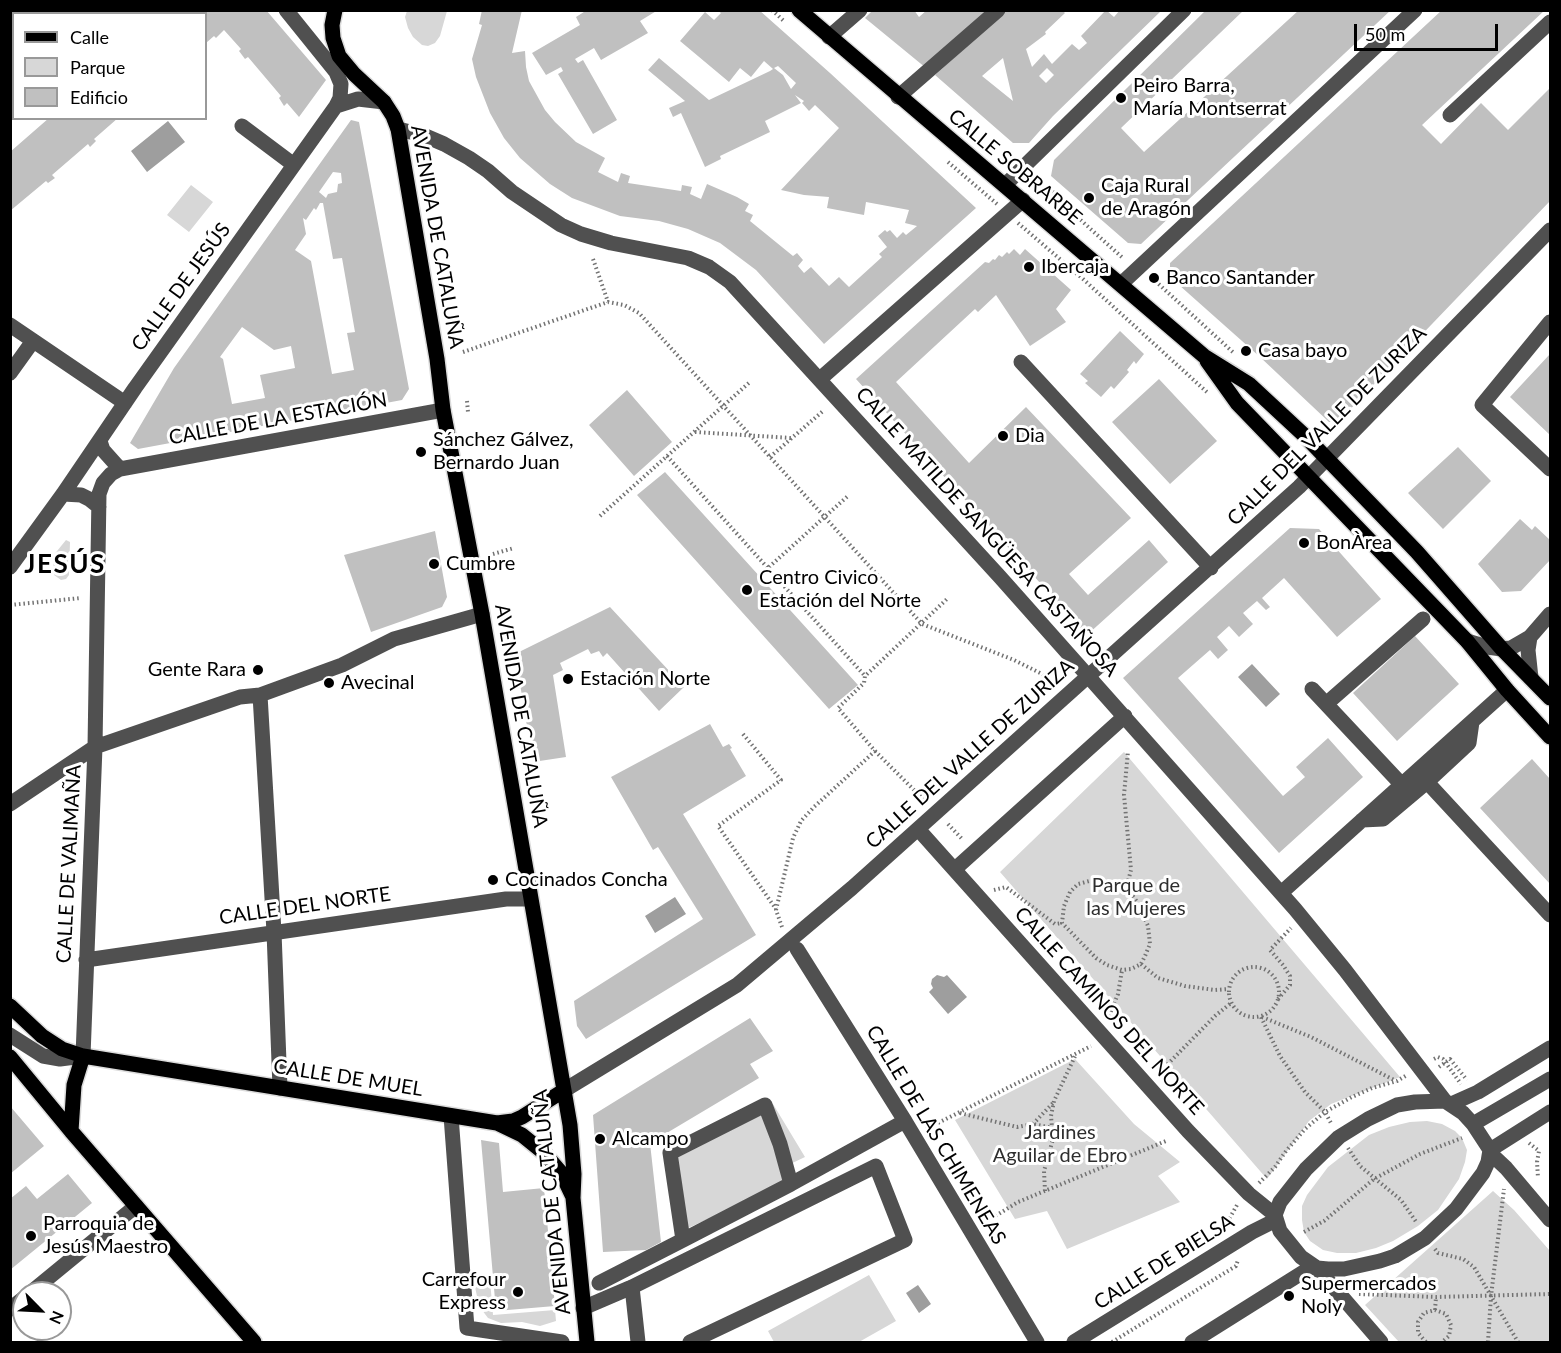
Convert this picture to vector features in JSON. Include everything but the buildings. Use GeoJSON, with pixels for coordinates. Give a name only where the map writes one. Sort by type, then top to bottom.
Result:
{"type":"FeatureCollection","features":[{"type":"Feature","properties":{"kind":"main road","name":"AVENIDA DE CATALUÑA"},"geometry":{"type":"LineString","coordinates":[[335,10],[332,25],[333,38],[339,57],[384,102],[398,129],[437,359],[443,410],[482,614],[570,1125],[574,1174],[573,1198],[587,1342]]}},
{"type":"Feature","properties":{"kind":"main road","name":"CALLE SOBRARBE"},"geometry":{"type":"LineString","coordinates":[[799,10],[898,97],[1005,184],[1204,356]]}},
{"type":"Feature","properties":{"kind":"main road"},"geometry":{"type":"LineString","coordinates":[[1204,356],[1249,384],[1328,458],[1417,552],[1502,649],[1551,698]]}},
{"type":"Feature","properties":{"kind":"main road"},"geometry":{"type":"LineString","coordinates":[[1204,356],[1237,403],[1467,641],[1507,690],[1551,737]]}},
{"type":"Feature","properties":{"kind":"main road","name":"CALLE DE MUEL"},"geometry":{"type":"LineString","coordinates":[[10,1006],[42,1036],[62,1049],[83,1056],[497,1124],[522,1136],[543,1152],[562,1174],[573,1198]]}},
{"type":"Feature","properties":{"kind":"main road"},"geometry":{"type":"LineString","coordinates":[[71,1131],[74,1085],[83,1056]]}},
{"type":"Feature","properties":{"kind":"main road"},"geometry":{"type":"LineString","coordinates":[[10,1057],[254,1342]]}},
{"type":"Feature","properties":{"kind":"main road"},"geometry":{"type":"LineString","coordinates":[[497,1124],[522,1117],[563,1091]]}},
{"type":"Feature","properties":{"kind":"street"},"geometry":{"type":"LineString","coordinates":[[286,10],[336,72],[341,90],[336,106]]}},
{"type":"Feature","properties":{"kind":"street"},"geometry":{"type":"LineString","coordinates":[[829,37],[860,10]]}},
{"type":"Feature","properties":{"kind":"street"},"geometry":{"type":"LineString","coordinates":[[898,97],[998,10]]}},
{"type":"Feature","properties":{"kind":"street"},"geometry":{"type":"LineString","coordinates":[[1005,184],[1184,10]]}},
{"type":"Feature","properties":{"kind":"street"},"geometry":{"type":"LineString","coordinates":[[1121,284],[1415,10]]}},
{"type":"Feature","properties":{"kind":"street"},"geometry":{"type":"LineString","coordinates":[[1450,115],[1551,22]]}},
{"type":"Feature","properties":{"kind":"street"},"geometry":{"type":"LineString","coordinates":[[336,106],[358,99],[384,102]]}},
{"type":"Feature","properties":{"kind":"street","name":"CALLE DE JESÚS"},"geometry":{"type":"LineString","coordinates":[[10,567],[336,106]]}},
{"type":"Feature","properties":{"kind":"street"},"geometry":{"type":"LineString","coordinates":[[242,126],[294,165]]}},
{"type":"Feature","properties":{"kind":"street","name":"CALLE MATILDE SANGÜESA CASTAÑOSA"},"geometry":{"type":"LineString","coordinates":[[398,129],[423,135],[450,147],[488,171],[540,212],[581,234],[611,243],[688,258],[709,267],[729,282],[820,379],[1125,716],[1281,893],[1448,1102]]}},
{"type":"Feature","properties":{"kind":"street"},"geometry":{"type":"LineString","coordinates":[[820,379],[1023,200]]}},
{"type":"Feature","properties":{"kind":"street","name":"CALLE DEL VALLE DE ZURIZA"},"geometry":{"type":"LineString","coordinates":[[563,1091],[737,985],[852,888],[1211,568],[1309,477],[1551,230]]}},
{"type":"Feature","properties":{"kind":"street"},"geometry":{"type":"LineString","coordinates":[[1551,322],[1482,405],[1551,469]]}},
{"type":"Feature","properties":{"kind":"street"},"geometry":{"type":"LineString","coordinates":[[10,325],[125,404]]}},
{"type":"Feature","properties":{"kind":"street"},"geometry":{"type":"LineString","coordinates":[[10,373],[33,341]]}},
{"type":"Feature","properties":{"kind":"street"},"geometry":{"type":"LineString","coordinates":[[1021,362],[1211,568]]}},
{"type":"Feature","properties":{"kind":"street","name":"CALLE DE LA ESTACIÓN"},"geometry":{"type":"LineString","coordinates":[[120,469],[443,410]]}},
{"type":"Feature","properties":{"kind":"street"},"geometry":{"type":"LineString","coordinates":[[92,596],[99,494],[103,483],[111,474],[120,469],[103,450],[100,441]]}},
{"type":"Feature","properties":{"kind":"street"},"geometry":{"type":"LineString","coordinates":[[63,494],[81,495],[99,507]]}},
{"type":"Feature","properties":{"kind":"street","name":"CALLE DE VALIMAÑA"},"geometry":{"type":"LineString","coordinates":[[83,1056],[95,747],[92,596]]}},
{"type":"Feature","properties":{"kind":"street"},"geometry":{"type":"LineString","coordinates":[[10,804],[95,747],[240,697],[260,695],[342,665],[394,639],[482,614]]}},
{"type":"Feature","properties":{"kind":"street"},"geometry":{"type":"LineString","coordinates":[[1467,641],[1487,647],[1511,648],[1530,637],[1551,614]]}},
{"type":"Feature","properties":{"kind":"street"},"geometry":{"type":"LineString","coordinates":[[1326,704],[1423,619]]}},
{"type":"Feature","properties":{"kind":"street"},"geometry":{"type":"LineString","coordinates":[[1530,637],[1528,650],[1531,678]]}},
{"type":"Feature","properties":{"kind":"street"},"geometry":{"type":"LineString","coordinates":[[1312,688],[1402,785]]}},
{"type":"Feature","properties":{"kind":"street"},"geometry":{"type":"LineString","coordinates":[[1281,893],[1507,690]]}},
{"type":"Feature","properties":{"kind":"street"},"geometry":{"type":"LineString","coordinates":[[260,695],[274,932],[280,1088]]}},
{"type":"Feature","properties":{"kind":"street"},"geometry":{"type":"LineString","coordinates":[[955,869],[1125,716]]}},
{"type":"Feature","properties":{"kind":"street"},"geometry":{"type":"LineString","coordinates":[[1362,820],[1383,819],[1426,782],[1469,743],[1472,722]]}},
{"type":"Feature","properties":{"kind":"street"},"geometry":{"type":"LineString","coordinates":[[1426,782],[1551,915]]}},
{"type":"Feature","properties":{"kind":"street","name":"CALLE CAMINOS DEL NORTE"},"geometry":{"type":"LineString","coordinates":[[918,829],[1188,1131],[1234,1179],[1276,1217]]}},
{"type":"Feature","properties":{"kind":"street","name":"CALLE DEL NORTE"},"geometry":{"type":"LineString","coordinates":[[86,960],[506,899],[530,899]]}},
{"type":"Feature","properties":{"kind":"street","name":"CALLE DE LAS CHIMENEAS"},"geometry":{"type":"LineString","coordinates":[[797,949],[914,1135],[1037,1342]]}},
{"type":"Feature","properties":{"kind":"street"},"geometry":{"type":"LineString","coordinates":[[10,1035],[44,1056],[60,1059],[83,1056]]}},
{"type":"Feature","properties":{"kind":"street"},"geometry":{"type":"LineString","coordinates":[[1381,1342],[1315,1267],[1301,1257],[1287,1241],[1276,1217],[1280,1202],[1301,1176],[1339,1137],[1368,1119],[1397,1106],[1415,1102],[1448,1102],[1470,1096],[1551,1048]]}},
{"type":"Feature","properties":{"kind":"street"},"geometry":{"type":"LineString","coordinates":[[1473,1124],[1496,1113],[1551,1079]]}},
{"type":"Feature","properties":{"kind":"street"},"geometry":{"type":"LineString","coordinates":[[1448,1102],[1473,1124],[1490,1151],[1551,1220]]}},
{"type":"Feature","properties":{"kind":"street"},"geometry":{"type":"LineString","coordinates":[[683,1240],[670,1153],[765,1105],[780,1144],[791,1184]]}},
{"type":"Feature","properties":{"kind":"street"},"geometry":{"type":"LineString","coordinates":[[1192,1342],[1315,1267],[1344,1269],[1380,1261],[1402,1252],[1425,1238],[1456,1209],[1472,1188],[1483,1173],[1490,1151],[1551,1112]]}},
{"type":"Feature","properties":{"kind":"street"},"geometry":{"type":"LineString","coordinates":[[452,1116],[466,1328],[562,1342]]}},
{"type":"Feature","properties":{"kind":"street"},"geometry":{"type":"LineString","coordinates":[[599,1283],[791,1184],[905,1121]]}},
{"type":"Feature","properties":{"kind":"street"},"geometry":{"type":"LineString","coordinates":[[583,1308],[632,1287],[876,1167],[905,1240],[690,1342]]}},
{"type":"Feature","properties":{"kind":"street"},"geometry":{"type":"LineString","coordinates":[[45,1281],[136,1206]]}},
{"type":"Feature","properties":{"kind":"street","name":"CALLE DE BIELSA"},"geometry":{"type":"LineString","coordinates":[[1074,1342],[1276,1217]]}},
{"type":"Feature","properties":{"kind":"street"},"geometry":{"type":"LineString","coordinates":[[632,1287],[638,1342]]}},
{"type":"Feature","properties":{"kind":"path"},"geometry":{"type":"LineString","coordinates":[[772,10],[790,26]]}},
{"type":"Feature","properties":{"kind":"path"},"geometry":{"type":"LineString","coordinates":[[943,158],[1083,279],[1212,398]]}},
{"type":"Feature","properties":{"kind":"path"},"geometry":{"type":"LineString","coordinates":[[593,259],[608,302]]}},
{"type":"Feature","properties":{"kind":"path"},"geometry":{"type":"LineString","coordinates":[[463,352],[608,302],[624,305],[639,313],[921,624],[1014,660],[1042,674],[1048,681]]}},
{"type":"Feature","properties":{"kind":"path"},"geometry":{"type":"LineString","coordinates":[[600,516],[750,382]]}},
{"type":"Feature","properties":{"kind":"path"},"geometry":{"type":"LineString","coordinates":[[467,400],[468,412]]}},
{"type":"Feature","properties":{"kind":"path"},"geometry":{"type":"LineString","coordinates":[[770,457],[823,411]]}},
{"type":"Feature","properties":{"kind":"path"},"geometry":{"type":"LineString","coordinates":[[695,432],[791,438]]}},
{"type":"Feature","properties":{"kind":"path"},"geometry":{"type":"LineString","coordinates":[[667,456],[865,676]]}},
{"type":"Feature","properties":{"kind":"path"},"geometry":{"type":"LineString","coordinates":[[769,567],[849,495]]}},
{"type":"Feature","properties":{"kind":"path"},"geometry":{"type":"LineString","coordinates":[[493,554],[514,548]]}},
{"type":"Feature","properties":{"kind":"path"},"geometry":{"type":"LineString","coordinates":[[10,605],[92,596]]}},
{"type":"Feature","properties":{"kind":"path"},"geometry":{"type":"LineString","coordinates":[[947,599],[865,676],[864,683],[838,708],[875,751],[975,851]]}},
{"type":"Feature","properties":{"kind":"path"},"geometry":{"type":"LineString","coordinates":[[743,734],[781,780],[718,826],[776,910],[784,933]]}},
{"type":"Feature","properties":{"kind":"path"},"geometry":{"type":"LineString","coordinates":[[776,910],[793,838],[801,821],[875,751]]}},
{"type":"Feature","properties":{"kind":"path"},"geometry":{"type":"LineString","coordinates":[[1126,889],[1131,870],[1124,795],[1128,751]]}},
{"type":"Feature","properties":{"kind":"path"},"geometry":{"type":"LineString","coordinates":[[1097,879],[1126,889],[1138,903],[1149,926],[1150,944],[1141,964],[1122,970],[1096,958],[1062,923],[1064,906],[1070,892],[1078,884],[1097,879]]}},
{"type":"Feature","properties":{"kind":"path"},"geometry":{"type":"LineString","coordinates":[[978,895],[1006,887],[1055,924],[1062,923]]}},
{"type":"Feature","properties":{"kind":"path"},"geometry":{"type":"LineString","coordinates":[[1278,999],[1277,983],[1273,976],[1259,968],[1243,970],[1236,975],[1229,989],[1231,1003],[1240,1014],[1254,1018],[1269,1013],[1290,985],[1290,976],[1270,950],[1302,917]]}},
{"type":"Feature","properties":{"kind":"path"},"geometry":{"type":"LineString","coordinates":[[1141,964],[1158,978],[1215,990],[1229,989]]}},
{"type":"Feature","properties":{"kind":"path"},"geometry":{"type":"LineString","coordinates":[[1109,1016],[1118,994],[1122,970]]}},
{"type":"Feature","properties":{"kind":"path"},"geometry":{"type":"LineString","coordinates":[[1147,1085],[1215,1016],[1231,1003]]}},
{"type":"Feature","properties":{"kind":"path"},"geometry":{"type":"LineString","coordinates":[[1262,1017],[1311,1037],[1397,1081]]}},
{"type":"Feature","properties":{"kind":"path"},"geometry":{"type":"LineString","coordinates":[[914,1135],[1097,1043]]}},
{"type":"Feature","properties":{"kind":"path"},"geometry":{"type":"LineString","coordinates":[[1045,1191],[1044,1171],[1053,1139],[1051,1116],[1054,1101],[1077,1054]]}},
{"type":"Feature","properties":{"kind":"path"},"geometry":{"type":"LineString","coordinates":[[1258,1184],[1275,1167],[1305,1129],[1325,1112],[1352,1096],[1397,1081],[1438,1057],[1470,1096]]}},
{"type":"Feature","properties":{"kind":"path"},"geometry":{"type":"LineString","coordinates":[[1033,1124],[1054,1101]]}},
{"type":"Feature","properties":{"kind":"path"},"geometry":{"type":"LineString","coordinates":[[960,1113],[1017,1127],[1033,1124],[1053,1128]]}},
{"type":"Feature","properties":{"kind":"path"},"geometry":{"type":"LineString","coordinates":[[1304,1232],[1324,1221],[1374,1179],[1420,1154],[1462,1138]]}},
{"type":"Feature","properties":{"kind":"path"},"geometry":{"type":"LineString","coordinates":[[970,1232],[1018,1202],[1166,1140]]}},
{"type":"Feature","properties":{"kind":"path"},"geometry":{"type":"LineString","coordinates":[[1488,1342],[1506,1168]]}},
{"type":"Feature","properties":{"kind":"path"},"geometry":{"type":"LineString","coordinates":[[1223,1237],[1223,1231],[1231,1213],[1241,1202]]}},
{"type":"Feature","properties":{"kind":"path"},"geometry":{"type":"LineString","coordinates":[[1434,1248],[1438,1253],[1462,1259],[1474,1267],[1518,1342]]}},
{"type":"Feature","properties":{"kind":"path"},"geometry":{"type":"LineString","coordinates":[[1112,1342],[1236,1266],[1238,1263],[1236,1256]]}},
{"type":"Feature","properties":{"kind":"path"},"geometry":{"type":"LineString","coordinates":[[1350,1293],[1436,1297],[1551,1294]]}},
{"type":"Feature","properties":{"kind":"path"},"geometry":{"type":"LineString","coordinates":[[1435,1310],[1436,1297]]}},
{"type":"Feature","properties":{"kind":"path"},"geometry":{"type":"LineString","coordinates":[[1426,1342],[1418,1333],[1418,1322],[1424,1313],[1435,1310],[1446,1314],[1451,1325],[1449,1336],[1442,1342]]}},
{"type":"Feature","properties":{"kind":"green space"},"geometry":{"type":"Polygon","coordinates":[[[11,10],[90,10],[89,12],[12,12],[11,74],[11,10]]]}},
{"type":"Feature","properties":{"kind":"green space"},"geometry":{"type":"Polygon","coordinates":[[[407,11],[447,11],[440,36],[435,43],[428,46],[422,45],[413,37],[405,17],[407,11]]]}},
{"type":"Feature","properties":{"kind":"green space"},"geometry":{"type":"Polygon","coordinates":[[[191,185],[213,202],[189,232],[167,215],[191,185]]]}},
{"type":"Feature","properties":{"kind":"green space"},"geometry":{"type":"Polygon","coordinates":[[[66,540],[70,542],[69,575],[66,579],[61,580],[54,575],[53,556],[66,540]]]}},
{"type":"Feature","properties":{"kind":"green space","name":"Parque de las Mujeres"},"geometry":{"type":"Polygon","coordinates":[[[1124,752],[1400,1077],[1331,1104],[1309,1121],[1267,1179],[1000,872],[1124,752]]]}},
{"type":"Feature","properties":{"kind":"green space","name":"Jardines Aguilar de Ebro"},"geometry":{"type":"Polygon","coordinates":[[[1075,1059],[1134,1124],[1180,1162],[1158,1176],[1180,1202],[1067,1249],[1047,1211],[1015,1219],[955,1120],[1075,1059]]]}},
{"type":"Feature","properties":{"kind":"green space"},"geometry":{"type":"Polygon","coordinates":[[[773,1104],[805,1157],[784,1167],[788,1183],[688,1228],[674,1154],[773,1104]]]}},
{"type":"Feature","properties":{"kind":"green space"},"geometry":{"type":"Polygon","coordinates":[[[1427,1121],[1442,1124],[1455,1131],[1462,1138],[1467,1150],[1459,1179],[1438,1210],[1418,1226],[1393,1241],[1356,1253],[1323,1250],[1310,1241],[1304,1232],[1302,1206],[1307,1195],[1328,1167],[1369,1135],[1389,1127],[1427,1121]]]}},
{"type":"Feature","properties":{"kind":"green space"},"geometry":{"type":"Polygon","coordinates":[[[1493,1191],[1514,1210],[1550,1251],[1550,1342],[1399,1342],[1365,1305],[1493,1191]]]}},
{"type":"Feature","properties":{"kind":"green space"},"geometry":{"type":"Polygon","coordinates":[[[869,1275],[896,1321],[859,1342],[774,1342],[768,1331],[869,1275]]]}},
{"type":"Feature","properties":{"kind":"green space"},"geometry":{"type":"Polygon","coordinates":[[[490,1280],[493,1315],[555,1310],[556,1321],[540,1326],[522,1322],[501,1323],[488,1318],[479,1306],[474,1282],[490,1280]]]}},
{"type":"Feature","properties":{"kind":"shaded area"},"geometry":{"type":"Polygon","coordinates":[[[168,121],[185,142],[147,172],[131,151],[168,121]]]}},
{"type":"Feature","properties":{"kind":"shaded area"},"geometry":{"type":"Polygon","coordinates":[[[1252,664],[1280,694],[1266,707],[1238,677],[1252,664]]]}},
{"type":"Feature","properties":{"kind":"shaded area"},"geometry":{"type":"Polygon","coordinates":[[[675,897],[686,914],[655,933],[645,916],[675,897]]]}},
{"type":"Feature","properties":{"kind":"shaded area"},"geometry":{"type":"Polygon","coordinates":[[[937,975],[944,977],[947,975],[967,997],[948,1014],[929,992],[933,988],[932,979],[937,975]]]}},
{"type":"Feature","properties":{"kind":"shaded area"},"geometry":{"type":"Polygon","coordinates":[[[918,1285],[931,1304],[919,1313],[906,1293],[918,1285]]]}},
{"type":"Feature","properties":{"kind":"place","name":"Peiro Barra, María Montserrat"},"geometry":{"type":"Point","coordinates":[1121,98]}},
{"type":"Feature","properties":{"kind":"place","name":"Caja Rural de Aragón"},"geometry":{"type":"Point","coordinates":[1089,198]}},
{"type":"Feature","properties":{"kind":"place","name":"Ibercaja"},"geometry":{"type":"Point","coordinates":[1029,267]}},
{"type":"Feature","properties":{"kind":"place","name":"Banco Santander"},"geometry":{"type":"Point","coordinates":[1154,278]}},
{"type":"Feature","properties":{"kind":"place","name":"Casa bayo"},"geometry":{"type":"Point","coordinates":[1246,351]}},
{"type":"Feature","properties":{"kind":"place","name":"Dia"},"geometry":{"type":"Point","coordinates":[1003,436]}},
{"type":"Feature","properties":{"kind":"place","name":"Sánchez Gálvez, Bernardo Juan"},"geometry":{"type":"Point","coordinates":[421,452]}},
{"type":"Feature","properties":{"kind":"place","name":"BonÀrea"},"geometry":{"type":"Point","coordinates":[1304,543]}},
{"type":"Feature","properties":{"kind":"place","name":"Cumbre"},"geometry":{"type":"Point","coordinates":[434,564]}},
{"type":"Feature","properties":{"kind":"place","name":"Centro Civico Estación del Norte"},"geometry":{"type":"Point","coordinates":[747,590]}},
{"type":"Feature","properties":{"kind":"place","name":"Gente Rara"},"geometry":{"type":"Point","coordinates":[258,670]}},
{"type":"Feature","properties":{"kind":"place","name":"Estación Norte"},"geometry":{"type":"Point","coordinates":[568,679]}},
{"type":"Feature","properties":{"kind":"place","name":"Avecinal"},"geometry":{"type":"Point","coordinates":[329,683]}},
{"type":"Feature","properties":{"kind":"place","name":"Cocinados Concha"},"geometry":{"type":"Point","coordinates":[493,880]}},
{"type":"Feature","properties":{"kind":"place","name":"Alcampo"},"geometry":{"type":"Point","coordinates":[600,1139]}},
{"type":"Feature","properties":{"kind":"place","name":"Parroquia de Jesús Maestro"},"geometry":{"type":"Point","coordinates":[31,1236]}},
{"type":"Feature","properties":{"kind":"place","name":"Carrefour Express"},"geometry":{"type":"Point","coordinates":[518,1292]}},
{"type":"Feature","properties":{"kind":"place","name":"Supermercados Noly"},"geometry":{"type":"Point","coordinates":[1289,1296]}},
{"type":"Feature","properties":{"kind":"district","name":"JESÚS"},"geometry":{"type":"Point","coordinates":[65,565]}}]}
